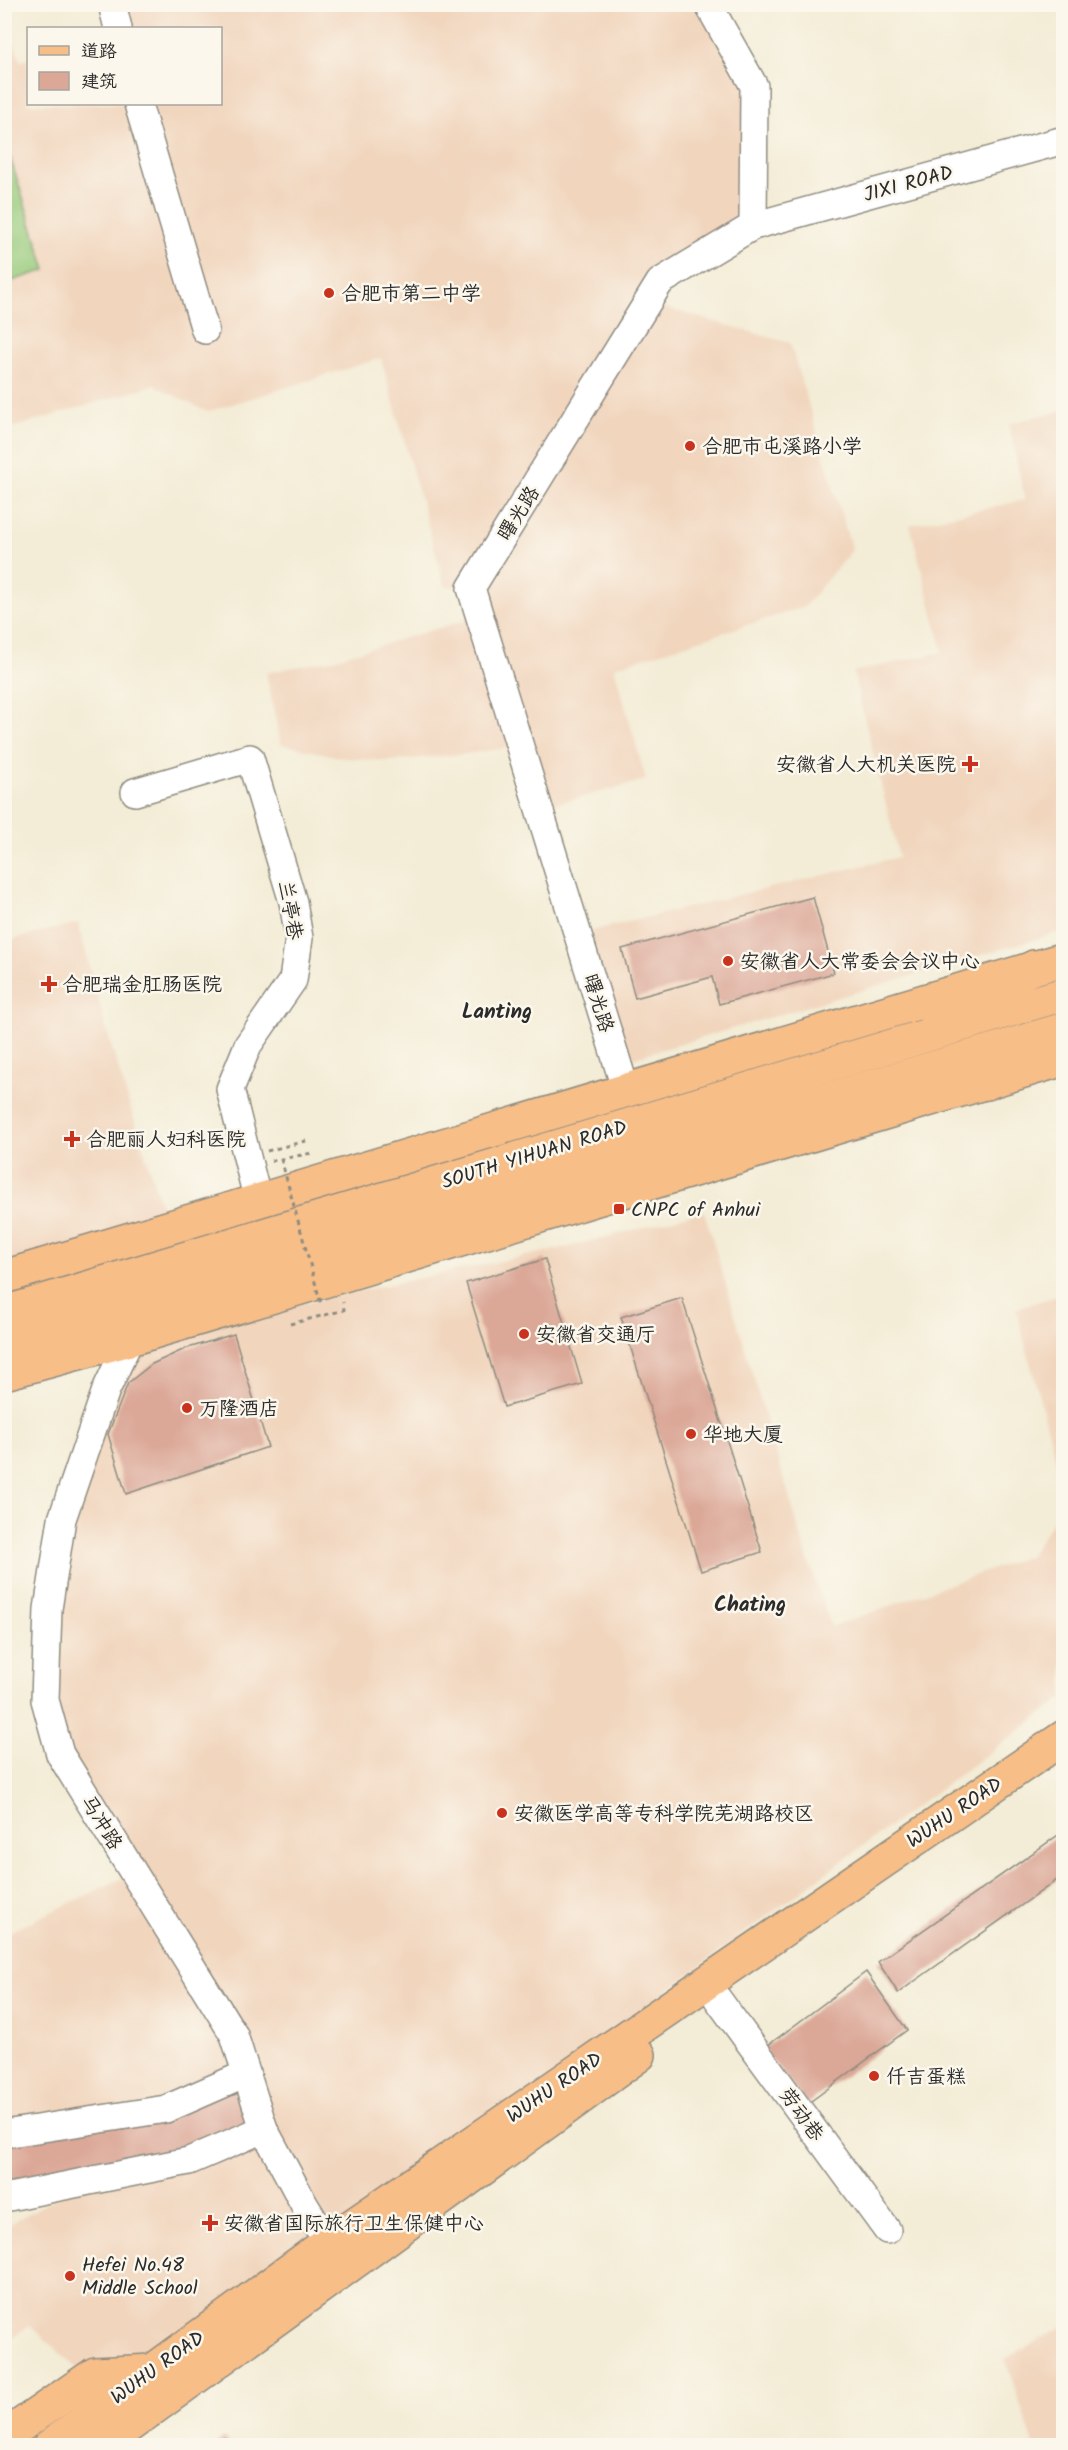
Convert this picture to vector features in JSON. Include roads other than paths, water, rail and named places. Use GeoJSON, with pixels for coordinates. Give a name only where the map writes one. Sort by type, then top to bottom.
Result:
{"type":"FeatureCollection","features":[{"type":"Feature","properties":{"kind":"main road"},"geometry":{"type":"LineString","coordinates":[[4,1277],[1048,963]]}},
{"type":"Feature","properties":{"kind":"main road"},"geometry":{"type":"LineString","coordinates":[[862,1055],[1048,963]]}},
{"type":"Feature","properties":{"kind":"main road","name":"SOUTH YIHUAN ROAD"},"geometry":{"type":"LineString","coordinates":[[4,1313],[1064,994]]}},
{"type":"Feature","properties":{"kind":"main road","name":"SOUTH YIHUAN ROAD"},"geometry":{"type":"LineString","coordinates":[[4,1344],[838,1097],[980,1070],[1064,1029]]}},
{"type":"Feature","properties":{"kind":"main road"},"geometry":{"type":"LineString","coordinates":[[4,1373],[130,1339],[980,1070],[1064,1059]]}},
{"type":"Feature","properties":{"kind":"main road","name":"WUHU ROAD"},"geometry":{"type":"LineString","coordinates":[[101,2445],[336,2256],[1064,1737]]}},
{"type":"Feature","properties":{"kind":"main road","name":"WUHU ROAD"},"geometry":{"type":"LineString","coordinates":[[50,2445],[151,2371],[336,2256],[1064,1764]]}},
{"type":"Feature","properties":{"kind":"main road"},"geometry":{"type":"LineString","coordinates":[[4,2437],[95,2373],[151,2371]]}},
{"type":"Feature","properties":{"kind":"street"},"geometry":{"type":"LineString","coordinates":[[112,4],[118,27]]}},
{"type":"Feature","properties":{"kind":"street"},"geometry":{"type":"LineString","coordinates":[[708,4],[754,86],[753,226]]}},
{"type":"Feature","properties":{"kind":"street"},"geometry":{"type":"LineString","coordinates":[[138,105],[205,330]]}},
{"type":"Feature","properties":{"kind":"street","name":"JIXI ROAD"},"geometry":{"type":"LineString","coordinates":[[753,226],[1064,140]]}},
{"type":"Feature","properties":{"kind":"street","name":"曙光路"},"geometry":{"type":"LineString","coordinates":[[626,1091],[471,588],[660,282],[753,226]]}},
{"type":"Feature","properties":{"kind":"street","name":"兰亭巷"},"geometry":{"type":"LineString","coordinates":[[135,792],[250,758],[293,902],[299,938],[293,980],[248,1045],[230,1089],[258,1201]]}},
{"type":"Feature","properties":{"kind":"street","name":"马冲路"},"geometry":{"type":"LineString","coordinates":[[130,1339],[105,1390],[62,1519],[48,1609],[45,1700],[60,1754],[234,2035],[264,2129],[336,2256]]}},
{"type":"Feature","properties":{"kind":"street","name":"劳动巷"},"geometry":{"type":"LineString","coordinates":[[717,1998],[886,2230]]}},
{"type":"Feature","properties":{"kind":"street"},"geometry":{"type":"LineString","coordinates":[[4,2134],[166,2109],[246,2074]]}},
{"type":"Feature","properties":{"kind":"street"},"geometry":{"type":"LineString","coordinates":[[4,2198],[189,2161],[264,2129]]}},
{"type":"Feature","properties":{"kind":"place","name":"合肥市第二中学"},"geometry":{"type":"Point","coordinates":[329,293]}},
{"type":"Feature","properties":{"kind":"place","name":"合肥市屯溪路小学"},"geometry":{"type":"Point","coordinates":[690,446]}},
{"type":"Feature","properties":{"kind":"place","name":"安徽省人大机关医院"},"geometry":{"type":"Point","coordinates":[970,764]}},
{"type":"Feature","properties":{"kind":"place","name":"安徽省人大常委会会议中心"},"geometry":{"type":"Point","coordinates":[728,961]}},
{"type":"Feature","properties":{"kind":"place","name":"合肥瑞金肛肠医院"},"geometry":{"type":"Point","coordinates":[49,984]}},
{"type":"Feature","properties":{"kind":"place","name":"合肥丽人妇科医院"},"geometry":{"type":"Point","coordinates":[72,1139]}},
{"type":"Feature","properties":{"kind":"place","name":"CNPC of Anhui"},"geometry":{"type":"Point","coordinates":[619,1209]}},
{"type":"Feature","properties":{"kind":"place","name":"安徽省交通厅"},"geometry":{"type":"Point","coordinates":[524,1334]}},
{"type":"Feature","properties":{"kind":"place","name":"万隆酒店"},"geometry":{"type":"Point","coordinates":[187,1408]}},
{"type":"Feature","properties":{"kind":"place","name":"华地大厦"},"geometry":{"type":"Point","coordinates":[691,1434]}},
{"type":"Feature","properties":{"kind":"place","name":"安徽医学高等专科学院芜湖路校区"},"geometry":{"type":"Point","coordinates":[502,1813]}},
{"type":"Feature","properties":{"kind":"place","name":"仟吉蛋糕"},"geometry":{"type":"Point","coordinates":[874,2076]}},
{"type":"Feature","properties":{"kind":"place","name":"安徽省国际旅行卫生保健中心"},"geometry":{"type":"Point","coordinates":[210,2223]}},
{"type":"Feature","properties":{"kind":"place","name":"Hefei No.48 Middle School"},"geometry":{"type":"Point","coordinates":[70,2276]}},
{"type":"Feature","properties":{"kind":"district","name":"Lanting"},"geometry":{"type":"Point","coordinates":[497,1011]}},
{"type":"Feature","properties":{"kind":"district","name":"Chating"},"geometry":{"type":"Point","coordinates":[750,1604]}}]}
